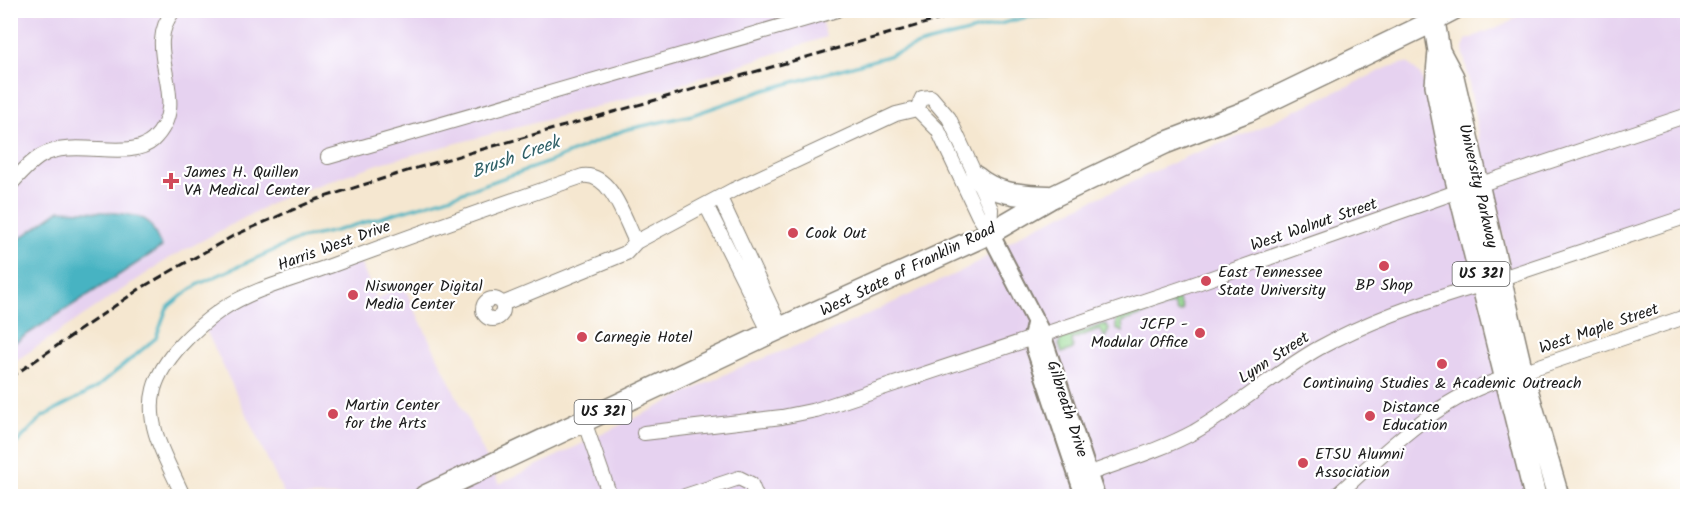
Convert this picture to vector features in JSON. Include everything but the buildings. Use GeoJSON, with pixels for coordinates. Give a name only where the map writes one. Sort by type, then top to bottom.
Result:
{"type":"FeatureCollection","features":[{"type":"Feature","properties":{"kind":"highway","name":"University Parkway"},"geometry":{"type":"LineString","coordinates":[[1434,21],[1439,51],[1436,86],[1469,188],[1514,375],[1535,496]]}},
{"type":"Feature","properties":{"kind":"highway","name":"West State of Franklin Road"},"geometry":{"type":"LineString","coordinates":[[424,496],[776,330],[990,233],[1052,197],[1175,139],[1248,111],[1434,21]]}},
{"type":"Feature","properties":{"kind":"highway"},"geometry":{"type":"LineString","coordinates":[[976,177],[988,188],[1008,194],[1052,197]]}},
{"type":"Feature","properties":{"kind":"highway","name":"University Parkway"},"geometry":{"type":"LineString","coordinates":[[1514,375],[1558,496]]}},
{"type":"Feature","properties":{"kind":"main road","name":"West State of Franklin Road"},"geometry":{"type":"LineString","coordinates":[[1434,21],[1455,10]]}},
{"type":"Feature","properties":{"kind":"street"},"geometry":{"type":"LineString","coordinates":[[10,184],[41,155],[72,147],[128,149],[141,147],[152,141],[167,120],[170,109],[171,98],[160,43],[166,20],[174,10]]}},
{"type":"Feature","properties":{"kind":"street"},"geometry":{"type":"LineString","coordinates":[[328,157],[836,11]]}},
{"type":"Feature","properties":{"kind":"street"},"geometry":{"type":"LineString","coordinates":[[923,97],[933,98],[949,118],[991,209],[990,233],[978,215],[938,130],[922,113],[919,100],[923,97]]}},
{"type":"Feature","properties":{"kind":"street"},"geometry":{"type":"LineString","coordinates":[[502,304],[626,253],[636,242],[706,205],[896,114],[922,113]]}},
{"type":"Feature","properties":{"kind":"street","name":"West Walnut Street"},"geometry":{"type":"LineString","coordinates":[[645,433],[782,417],[816,410],[1036,331],[1688,115]]}},
{"type":"Feature","properties":{"kind":"street","name":"Harris West Drive"},"geometry":{"type":"LineString","coordinates":[[183,496],[152,422],[154,390],[169,361],[203,324],[221,310],[260,291],[583,176],[594,177],[606,184],[636,242]]}},
{"type":"Feature","properties":{"kind":"street"},"geometry":{"type":"LineString","coordinates":[[720,198],[776,330]]}},
{"type":"Feature","properties":{"kind":"street"},"geometry":{"type":"LineString","coordinates":[[706,205],[776,330]]}},
{"type":"Feature","properties":{"kind":"street","name":"Lynn Street"},"geometry":{"type":"LineString","coordinates":[[1088,474],[1165,446],[1194,431],[1304,357],[1349,334],[1453,292],[1688,216]]}},
{"type":"Feature","properties":{"kind":"street","name":"Gilbreath Drive"},"geometry":{"type":"LineString","coordinates":[[990,233],[1036,331],[1096,496]]}},
{"type":"Feature","properties":{"kind":"street","name":"West Maple Street"},"geometry":{"type":"LineString","coordinates":[[1336,496],[1423,420],[1475,390],[1688,316]]}},
{"type":"Feature","properties":{"kind":"street","name":"Gilbreath Drive"},"geometry":{"type":"LineString","coordinates":[[1036,331],[1084,496]]}},
{"type":"Feature","properties":{"kind":"street"},"geometry":{"type":"LineString","coordinates":[[584,421],[610,496]]}},
{"type":"Feature","properties":{"kind":"street"},"geometry":{"type":"LineString","coordinates":[[685,496],[739,478],[751,484],[756,496]]}},
{"type":"Feature","properties":{"kind":"shaded area","name":"James H. Quillen VA Medical Center"},"geometry":{"type":"Polygon","coordinates":[[[11,11],[819,11],[826,37],[672,87],[381,163],[281,198],[168,259],[11,364],[11,11]]]}},
{"type":"Feature","properties":{"kind":"shaded area"},"geometry":{"type":"Polygon","coordinates":[[[1525,11],[1687,11],[1687,212],[1510,272],[1495,197],[1489,197],[1463,49],[1466,40],[1510,22],[1525,11]]]}},
{"type":"Feature","properties":{"kind":"shaded area","name":"East Tennessee State University"},"geometry":{"type":"Polygon","coordinates":[[[1405,63],[1421,76],[1431,105],[1531,496],[285,496],[203,324],[221,310],[357,256],[377,299],[403,285],[499,484],[736,369],[819,337],[970,267],[1029,230],[1185,157],[1243,135],[1389,67],[1405,63]]]}},
{"type":"Feature","properties":{"kind":"green space"},"geometry":{"type":"Polygon","coordinates":[[[1178,299],[1183,309],[1180,312],[1177,312],[1174,304],[1122,322],[1123,332],[1116,329],[1116,320],[1178,299]]]}},
{"type":"Feature","properties":{"kind":"green space"},"geometry":{"type":"Polygon","coordinates":[[[1105,324],[1109,329],[1105,338],[1100,329],[1072,339],[1073,349],[1062,353],[1059,345],[1061,339],[1105,324]]]}},
{"type":"Feature","properties":{"kind":"water"},"geometry":{"type":"Polygon","coordinates":[[[60,210],[93,211],[142,218],[150,224],[162,247],[11,345],[11,245],[60,210]]]}},
{"type":"Feature","properties":{"kind":"waterway","name":"Brush Creek"},"geometry":{"type":"LineString","coordinates":[[10,450],[42,417],[96,388],[156,338],[167,308],[183,295],[199,284],[299,239],[335,231],[443,199],[549,162],[624,130],[692,115],[765,90],[885,57],[925,43],[1027,17],[1085,14],[1096,10]]}},
{"type":"Feature","properties":{"kind":"railway"},"geometry":{"type":"LineString","coordinates":[[10,378],[141,288],[233,236],[315,200],[420,167],[972,10]]}},
{"type":"Feature","properties":{"kind":"place","name":"James H. Quillen VA Medical Center"},"geometry":{"type":"Point","coordinates":[171,181]}},
{"type":"Feature","properties":{"kind":"place","name":"Cook Out"},"geometry":{"type":"Point","coordinates":[793,233]}},
{"type":"Feature","properties":{"kind":"place","name":"BP Shop"},"geometry":{"type":"Point","coordinates":[1384,266]}},
{"type":"Feature","properties":{"kind":"place","name":"East Tennessee State University"},"geometry":{"type":"Point","coordinates":[1206,281]}},
{"type":"Feature","properties":{"kind":"place","name":"Niswonger Digital Media Center"},"geometry":{"type":"Point","coordinates":[353,295]}},
{"type":"Feature","properties":{"kind":"place","name":"JCFP - Modular Office"},"geometry":{"type":"Point","coordinates":[1200,333]}},
{"type":"Feature","properties":{"kind":"place","name":"Carnegie Hotel"},"geometry":{"type":"Point","coordinates":[582,337]}},
{"type":"Feature","properties":{"kind":"place","name":"Continuing Studies & Academic Outreach"},"geometry":{"type":"Point","coordinates":[1442,364]}},
{"type":"Feature","properties":{"kind":"place","name":"Martin Center for the Arts"},"geometry":{"type":"Point","coordinates":[333,414]}},
{"type":"Feature","properties":{"kind":"place","name":"Distance Education"},"geometry":{"type":"Point","coordinates":[1370,416]}},
{"type":"Feature","properties":{"kind":"place","name":"ETSU Alumni Association"},"geometry":{"type":"Point","coordinates":[1303,463]}}]}
